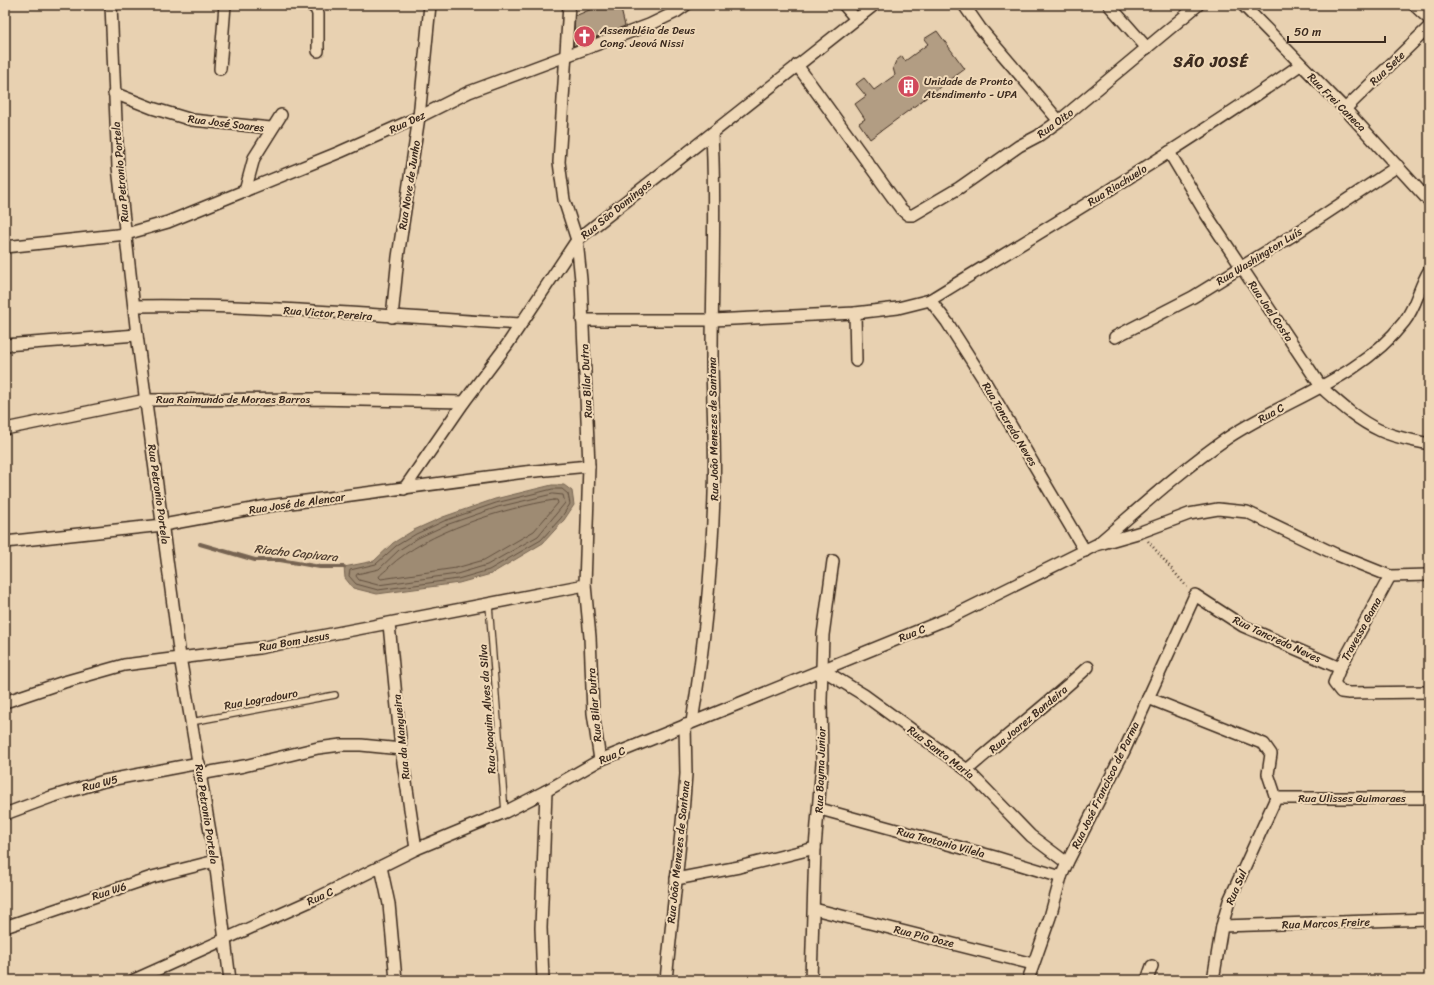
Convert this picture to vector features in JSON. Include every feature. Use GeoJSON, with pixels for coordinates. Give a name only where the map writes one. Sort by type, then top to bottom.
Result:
{"type":"FeatureCollection","features":[{"type":"Feature","properties":{"kind":"street","name":"Rua Petronio Portela"},"geometry":{"type":"LineString","coordinates":[[111,5],[118,168],[137,335],[180,657],[215,861],[230,980]]}},
{"type":"Feature","properties":{"kind":"street"},"geometry":{"type":"LineString","coordinates":[[220,69],[225,5]]}},
{"type":"Feature","properties":{"kind":"street"},"geometry":{"type":"LineString","coordinates":[[311,5],[316,9],[318,14],[318,51]]}},
{"type":"Feature","properties":{"kind":"street","name":"Rua Nove de Junho"},"geometry":{"type":"LineString","coordinates":[[392,317],[398,257],[419,117],[430,5]]}},
{"type":"Feature","properties":{"kind":"street","name":"Rua Bilar Dutra"},"geometry":{"type":"LineString","coordinates":[[569,5],[559,162],[564,200],[577,240],[581,280],[590,466],[585,585],[590,637],[593,713],[600,760]]}},
{"type":"Feature","properties":{"kind":"street","name":"Rua Dez"},"geometry":{"type":"LineString","coordinates":[[5,247],[126,234],[168,222],[419,117],[469,92],[649,25],[676,12],[686,5]]}},
{"type":"Feature","properties":{"kind":"street"},"geometry":{"type":"LineString","coordinates":[[844,5],[856,19]]}},
{"type":"Feature","properties":{"kind":"street","name":"Rua São Domingos"},"geometry":{"type":"LineString","coordinates":[[404,489],[464,402],[521,324],[577,240],[712,135],[797,65],[874,5]]}},
{"type":"Feature","properties":{"kind":"street"},"geometry":{"type":"LineString","coordinates":[[964,5],[980,28],[1059,122]]}},
{"type":"Feature","properties":{"kind":"street"},"geometry":{"type":"LineString","coordinates":[[1109,5],[1147,48]]}},
{"type":"Feature","properties":{"kind":"street","name":"Rua Oito"},"geometry":{"type":"LineString","coordinates":[[797,65],[901,209],[908,215],[915,215],[959,188],[1019,146],[1038,136],[1059,122],[1198,5]]}},
{"type":"Feature","properties":{"kind":"street","name":"Rua Frei Caneca"},"geometry":{"type":"LineString","coordinates":[[1243,5],[1300,65],[1345,109],[1429,201]]}},
{"type":"Feature","properties":{"kind":"street"},"geometry":{"type":"LineString","coordinates":[[1414,5],[1429,19]]}},
{"type":"Feature","properties":{"kind":"street","name":"Rua Sete"},"geometry":{"type":"LineString","coordinates":[[1345,109],[1429,28]]}},
{"type":"Feature","properties":{"kind":"street","name":"Rua Riachuelo"},"geometry":{"type":"LineString","coordinates":[[582,320],[713,320],[855,313],[898,308],[930,300],[1115,187],[1248,101],[1300,65]]}},
{"type":"Feature","properties":{"kind":"street","name":"Rua José Soares"},"geometry":{"type":"LineString","coordinates":[[114,93],[152,108],[192,120],[271,128]]}},
{"type":"Feature","properties":{"kind":"street"},"geometry":{"type":"LineString","coordinates":[[245,191],[254,158],[271,128],[281,115]]}},
{"type":"Feature","properties":{"kind":"street","name":"Rua João Menezes de Santana"},"geometry":{"type":"LineString","coordinates":[[666,980],[686,774],[688,723],[702,655],[712,539],[715,438],[712,356],[714,181],[712,135]]}},
{"type":"Feature","properties":{"kind":"street","name":"Rua Joel Costa"},"geometry":{"type":"LineString","coordinates":[[1169,152],[1206,214],[1241,268],[1322,388],[1344,408],[1378,430],[1398,437],[1429,444]]}},
{"type":"Feature","properties":{"kind":"street","name":"Rua Washington Luís"},"geometry":{"type":"LineString","coordinates":[[1115,337],[1193,296],[1241,268],[1398,166]]}},
{"type":"Feature","properties":{"kind":"street","name":"Rua C"},"geometry":{"type":"LineString","coordinates":[[134,980],[225,940],[416,849],[505,812],[546,792],[600,760],[947,619],[1096,545],[1154,495],[1227,439],[1285,405],[1322,388],[1359,364],[1404,323],[1411,313],[1429,271]]}},
{"type":"Feature","properties":{"kind":"street","name":"Rua Tancredo Neves"},"geometry":{"type":"LineString","coordinates":[[930,300],[947,322],[984,380],[1085,551]]}},
{"type":"Feature","properties":{"kind":"street","name":"Rua Victor Pereira"},"geometry":{"type":"LineString","coordinates":[[134,306],[189,305],[521,324]]}},
{"type":"Feature","properties":{"kind":"street"},"geometry":{"type":"LineString","coordinates":[[855,313],[856,361]]}},
{"type":"Feature","properties":{"kind":"street"},"geometry":{"type":"LineString","coordinates":[[5,345],[137,335]]}},
{"type":"Feature","properties":{"kind":"street","name":"Rua Raimundo de Moraes Barros"},"geometry":{"type":"LineString","coordinates":[[5,429],[146,400],[312,399],[464,402]]}},
{"type":"Feature","properties":{"kind":"street","name":"Rua José de Alencar"},"geometry":{"type":"LineString","coordinates":[[5,542],[163,524],[268,506],[525,472],[590,466]]}},
{"type":"Feature","properties":{"kind":"street","name":"Rua C"},"geometry":{"type":"LineString","coordinates":[[1096,545],[1141,532],[1189,514],[1218,509],[1247,512],[1335,554],[1390,576]]}},
{"type":"Feature","properties":{"kind":"street","name":"Rua Bayma Junior"},"geometry":{"type":"LineString","coordinates":[[811,980],[815,848],[820,809],[822,763],[821,700],[824,612],[833,561]]}},
{"type":"Feature","properties":{"kind":"street"},"geometry":{"type":"LineString","coordinates":[[1390,576],[1429,575]]}},
{"type":"Feature","properties":{"kind":"street","name":"Travessa Gama"},"geometry":{"type":"LineString","coordinates":[[1390,576],[1340,668],[1334,683],[1341,692],[1349,693],[1429,692]]}},
{"type":"Feature","properties":{"kind":"street","name":"Rua Bom Jesus"},"geometry":{"type":"LineString","coordinates":[[5,702],[92,673],[124,665],[259,648],[489,605],[585,585]]}},
{"type":"Feature","properties":{"kind":"street","name":"Rua Tancredo Neves"},"geometry":{"type":"LineString","coordinates":[[1195,595],[1243,626],[1340,668]]}},
{"type":"Feature","properties":{"kind":"street","name":"Rua José Francisco de Parma"},"geometry":{"type":"LineString","coordinates":[[1028,980],[1050,917],[1061,877],[1067,863],[1100,799],[1195,595]]}},
{"type":"Feature","properties":{"kind":"street","name":"Rua da Mangueira"},"geometry":{"type":"LineString","coordinates":[[390,624],[401,750],[416,849]]}},
{"type":"Feature","properties":{"kind":"street","name":"Rua Joarez Bandeira"},"geometry":{"type":"LineString","coordinates":[[968,770],[1000,741],[1045,706],[1088,667]]}},
{"type":"Feature","properties":{"kind":"street","name":"Rua Santa Maria"},"geometry":{"type":"LineString","coordinates":[[823,670],[864,695],[968,770],[1031,836],[1067,863]]}},
{"type":"Feature","properties":{"kind":"street"},"geometry":{"type":"LineString","coordinates":[[1148,698],[1264,744],[1271,754],[1268,774],[1276,798]]}},
{"type":"Feature","properties":{"kind":"street","name":"Rua W5"},"geometry":{"type":"LineString","coordinates":[[5,814],[51,797],[104,781],[200,768],[244,766],[318,748],[341,745],[361,745],[401,750]]}},
{"type":"Feature","properties":{"kind":"street"},"geometry":{"type":"LineString","coordinates":[[543,980],[541,921],[546,792]]}},
{"type":"Feature","properties":{"kind":"street","name":"Rua Ulisses Guimaraes"},"geometry":{"type":"LineString","coordinates":[[1276,798],[1429,798]]}},
{"type":"Feature","properties":{"kind":"street","name":"Rua Sul"},"geometry":{"type":"LineString","coordinates":[[1213,980],[1222,926],[1229,900],[1276,798]]}},
{"type":"Feature","properties":{"kind":"street","name":"Rua Teotonio Vilela"},"geometry":{"type":"LineString","coordinates":[[820,809],[995,857],[1061,877]]}},
{"type":"Feature","properties":{"kind":"street"},"geometry":{"type":"LineString","coordinates":[[676,879],[739,867],[815,848]]}},
{"type":"Feature","properties":{"kind":"street","name":"Rua W6"},"geometry":{"type":"LineString","coordinates":[[5,928],[152,877],[215,861]]}},
{"type":"Feature","properties":{"kind":"street"},"geometry":{"type":"LineString","coordinates":[[381,867],[389,904],[396,980]]}},
{"type":"Feature","properties":{"kind":"street","name":"Rua Pio Doze"},"geometry":{"type":"LineString","coordinates":[[814,909],[1033,964]]}},
{"type":"Feature","properties":{"kind":"street","name":"Rua Marcos Freire"},"geometry":{"type":"LineString","coordinates":[[1222,926],[1429,919]]}},
{"type":"Feature","properties":{"kind":"street"},"geometry":{"type":"LineString","coordinates":[[1147,980],[1152,966]]}},
{"type":"Feature","properties":{"kind":"lane","name":"Rua Joaquim Alves da Silva"},"geometry":{"type":"LineString","coordinates":[[489,605],[505,812]]}},
{"type":"Feature","properties":{"kind":"lane","name":"Rua Logradouro"},"geometry":{"type":"LineString","coordinates":[[191,722],[335,695]]}},
{"type":"Feature","properties":{"kind":"path"},"geometry":{"type":"LineString","coordinates":[[1141,532],[1171,571],[1195,595]]}},
{"type":"Feature","properties":{"kind":"water"},"geometry":{"type":"Polygon","coordinates":[[[552,485],[564,485],[572,491],[574,505],[564,520],[543,543],[491,574],[459,583],[377,594],[353,588],[345,578],[344,567],[374,561],[393,543],[414,530],[443,517],[495,499],[552,485]]]}},
{"type":"Feature","properties":{"kind":"building","name":"Assembléia de Deus Cong. Jeová Nissi"},"geometry":{"type":"Polygon","coordinates":[[[601,5],[620,5],[625,26],[573,46],[575,16],[601,5]]]}},
{"type":"Feature","properties":{"kind":"building","name":"Unidade de Pronto Atendimento - UPA"},"geometry":{"type":"Polygon","coordinates":[[[937,31],[965,69],[870,139],[859,123],[865,119],[855,104],[866,96],[856,84],[864,78],[874,90],[895,75],[893,68],[896,61],[902,56],[905,61],[928,44],[924,39],[937,31]]]}},
{"type":"Feature","properties":{"kind":"waterway","name":"Riacho Capivara"},"geometry":{"type":"LineString","coordinates":[[200,544],[255,560],[280,560],[320,567],[344,567]]}},
{"type":"Feature","properties":{"kind":"place","name":"Assembléia de Deus Cong. Jeová Nissi"},"geometry":{"type":"Point","coordinates":[585,36]}},
{"type":"Feature","properties":{"kind":"place","name":"Unidade de Pronto Atendimento - UPA"},"geometry":{"type":"Point","coordinates":[909,87]}},
{"type":"Feature","properties":{"kind":"district","name":"SÃO JOSÉ"},"geometry":{"type":"Point","coordinates":[1211,62]}}]}
